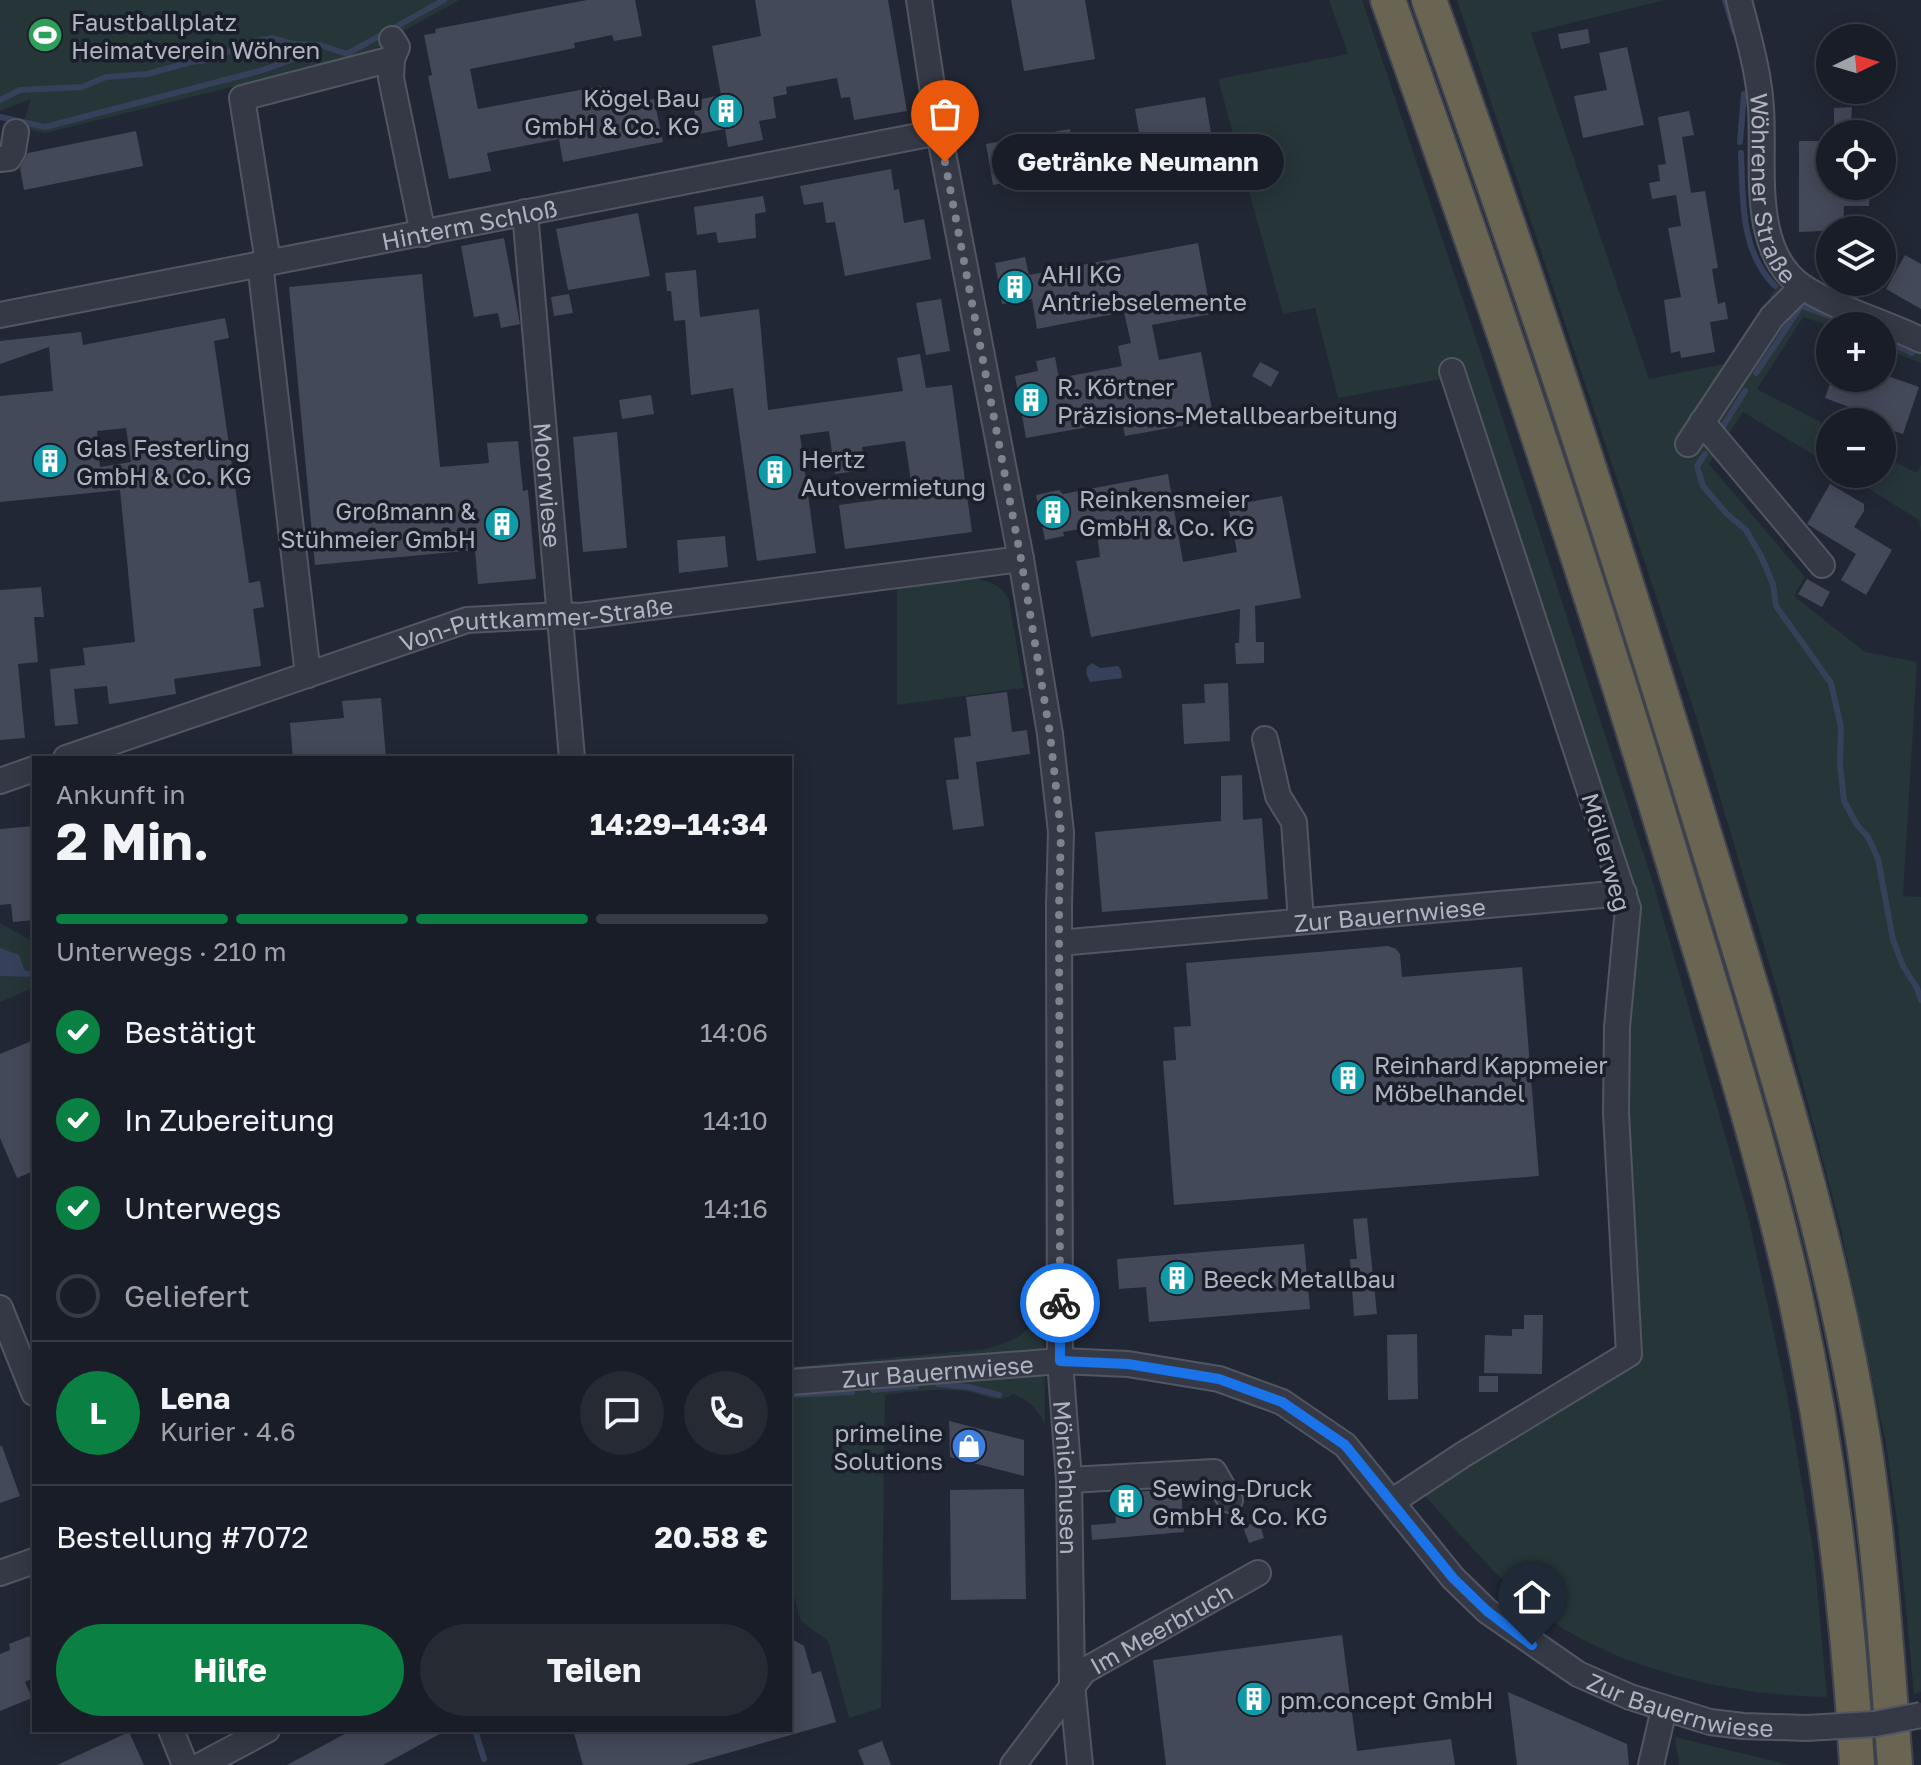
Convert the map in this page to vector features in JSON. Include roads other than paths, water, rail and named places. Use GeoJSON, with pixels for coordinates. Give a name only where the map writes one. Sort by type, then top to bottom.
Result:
{"type":"FeatureCollection","features":[{"type":"Feature","properties":{"kind":"highway"},"geometry":{"type":"LineString","coordinates":[[1388,0],[1477,251],[1636,738],[1770,1196],[1796,1301],[1824,1452],[1843,1586],[1857,1765]]}},
{"type":"Feature","properties":{"kind":"highway"},"geometry":{"type":"LineString","coordinates":[[1429,0],[1554,360],[1644,641],[1809,1183],[1863,1443],[1880,1568],[1895,1765]]}},
{"type":"Feature","properties":{"kind":"street","name":"Mönichhusen"},"geometry":{"type":"LineString","coordinates":[[919,0],[939,132],[1021,559],[1050,734],[1061,832],[1060,1361],[1069,1480],[1072,1684],[1080,1765]]}},
{"type":"Feature","properties":{"kind":"street","name":"Wöhrener Straße"},"geometry":{"type":"LineString","coordinates":[[1739,0],[1761,108],[1762,192],[1767,229],[1781,264],[1802,287],[1921,340]]}},
{"type":"Feature","properties":{"kind":"street"},"geometry":{"type":"LineString","coordinates":[[308,675],[264,262],[242,98],[392,49],[391,78],[423,234]]}},
{"type":"Feature","properties":{"kind":"street"},"geometry":{"type":"LineString","coordinates":[[0,159],[9,158],[16,132]]}},
{"type":"Feature","properties":{"kind":"street","name":"Hinterm Schloß"},"geometry":{"type":"LineString","coordinates":[[0,315],[939,132]]}},
{"type":"Feature","properties":{"kind":"street","name":"Moorwiese"},"geometry":{"type":"LineString","coordinates":[[525,212],[572,756]]}},
{"type":"Feature","properties":{"kind":"street"},"geometry":{"type":"LineString","coordinates":[[1688,444],[1772,317],[1802,287]]}},
{"type":"Feature","properties":{"kind":"street","name":"Möllerweg"},"geometry":{"type":"LineString","coordinates":[[1393,1501],[1629,1354],[1616,1113],[1617,1027],[1628,908],[1452,371]]}},
{"type":"Feature","properties":{"kind":"street"},"geometry":{"type":"LineString","coordinates":[[1702,422],[1822,565]]}},
{"type":"Feature","properties":{"kind":"street","name":"Von-Puttkammer-Straße"},"geometry":{"type":"LineString","coordinates":[[72,756],[467,620],[581,616],[1021,559]]}},
{"type":"Feature","properties":{"kind":"street"},"geometry":{"type":"LineString","coordinates":[[1265,739],[1278,796],[1294,822],[1301,921]]}},
{"type":"Feature","properties":{"kind":"street"},"geometry":{"type":"LineString","coordinates":[[0,781],[32,770]]}},
{"type":"Feature","properties":{"kind":"street","name":"Zur Bauernwiese"},"geometry":{"type":"LineString","coordinates":[[1059,943],[1624,893]]}},
{"type":"Feature","properties":{"kind":"street"},"geometry":{"type":"LineString","coordinates":[[0,1308],[18,1362],[32,1389]]}},
{"type":"Feature","properties":{"kind":"street","name":"Zur Bauernwiese"},"geometry":{"type":"LineString","coordinates":[[792,1382],[1060,1361],[1128,1364],[1219,1379],[1282,1402],[1345,1445],[1453,1578],[1487,1611],[1578,1674],[1664,1709],[1710,1722],[1743,1726],[1806,1728],[1875,1724],[1921,1715]]}},
{"type":"Feature","properties":{"kind":"street"},"geometry":{"type":"LineString","coordinates":[[1069,1480],[1214,1472],[1230,1500]]}},
{"type":"Feature","properties":{"kind":"street"},"geometry":{"type":"LineString","coordinates":[[0,1573],[32,1562]]}},
{"type":"Feature","properties":{"kind":"street","name":"Im Meerbruch"},"geometry":{"type":"LineString","coordinates":[[1013,1765],[1084,1671],[1258,1573]]}},
{"type":"Feature","properties":{"kind":"street"},"geometry":{"type":"LineString","coordinates":[[1651,1765],[1664,1709]]}},
{"type":"Feature","properties":{"kind":"street"},"geometry":{"type":"LineString","coordinates":[[172,1732],[185,1765]]}},
{"type":"Feature","properties":{"kind":"street"},"geometry":{"type":"LineString","coordinates":[[201,1765],[263,1732]]}},
{"type":"Feature","properties":{"kind":"water"},"geometry":{"type":"Polygon","coordinates":[[[1092,663],[1100,668],[1118,666],[1122,678],[1090,682],[1086,673],[1092,663]]]}},
{"type":"Feature","properties":{"kind":"water"},"geometry":{"type":"Polygon","coordinates":[[[0,948],[19,955],[26,974],[0,973],[0,948]]]}},
{"type":"Feature","properties":{"kind":"waterway"},"geometry":{"type":"LineString","coordinates":[[0,100],[20,90],[82,87],[106,77],[147,74],[215,59],[244,43],[273,38],[293,44],[320,45],[347,54],[444,0]]}},
{"type":"Feature","properties":{"kind":"waterway"},"geometry":{"type":"LineString","coordinates":[[1725,0],[1735,33]]}},
{"type":"Feature","properties":{"kind":"waterway"},"geometry":{"type":"LineString","coordinates":[[0,117],[45,127],[263,70],[313,52]]}},
{"type":"Feature","properties":{"kind":"waterway"},"geometry":{"type":"LineString","coordinates":[[1740,142],[1744,94]]}},
{"type":"Feature","properties":{"kind":"waterway"},"geometry":{"type":"LineString","coordinates":[[1741,153],[1743,206],[1749,241],[1755,257],[1775,286]]}},
{"type":"Feature","properties":{"kind":"waterway"},"geometry":{"type":"LineString","coordinates":[[1756,373],[1801,306],[1819,312]]}},
{"type":"Feature","properties":{"kind":"waterway"},"geometry":{"type":"LineString","coordinates":[[1896,345],[1912,353]]}},
{"type":"Feature","properties":{"kind":"waterway"},"geometry":{"type":"LineString","coordinates":[[1720,431],[1745,391]]}},
{"type":"Feature","properties":{"kind":"waterway"},"geometry":{"type":"LineString","coordinates":[[1705,454],[1697,466],[1703,486],[1727,514],[1746,530],[1773,584],[1776,606],[1831,683],[1841,727],[1840,764],[1844,801],[1857,825],[1868,837],[1878,859],[1893,940],[1921,1000]]}},
{"type":"Feature","properties":{"kind":"waterway"},"geometry":{"type":"LineString","coordinates":[[0,973],[32,974]]}},
{"type":"Feature","properties":{"kind":"waterway"},"geometry":{"type":"LineString","coordinates":[[938,1384],[969,1387],[999,1395]]}},
{"type":"Feature","properties":{"kind":"waterway"},"geometry":{"type":"LineString","coordinates":[[873,1390],[916,1386]]}},
{"type":"Feature","properties":{"kind":"waterway"},"geometry":{"type":"LineString","coordinates":[[792,1395],[852,1392]]}},
{"type":"Feature","properties":{"kind":"waterway"},"geometry":{"type":"LineString","coordinates":[[476,1732],[484,1759]]}},
{"type":"Feature","properties":{"kind":"place","name":"Faustballplatz Heimatverein Wöhren"},"geometry":{"type":"Point","coordinates":[45,35]}},
{"type":"Feature","properties":{"kind":"place","name":"Kögel Bau GmbH & Co. KG"},"geometry":{"type":"Point","coordinates":[726,111]}},
{"type":"Feature","properties":{"kind":"place","name":"Getränke Neumann"},"geometry":{"type":"Point","coordinates":[945,162]}},
{"type":"Feature","properties":{"kind":"place","name":"AHI KG Antriebselemente"},"geometry":{"type":"Point","coordinates":[1015,287]}},
{"type":"Feature","properties":{"kind":"place","name":"R. Körtner Präzisions-Metallbearbeitung"},"geometry":{"type":"Point","coordinates":[1031,400]}},
{"type":"Feature","properties":{"kind":"place","name":"Glas Festerling GmbH & Co. KG"},"geometry":{"type":"Point","coordinates":[50,461]}},
{"type":"Feature","properties":{"kind":"place","name":"Hertz Autovermietung"},"geometry":{"type":"Point","coordinates":[775,472]}},
{"type":"Feature","properties":{"kind":"place","name":"Reinkensmeier GmbH & Co. KG"},"geometry":{"type":"Point","coordinates":[1053,512]}},
{"type":"Feature","properties":{"kind":"place","name":"Großmann & Stühmeier GmbH"},"geometry":{"type":"Point","coordinates":[502,524]}},
{"type":"Feature","properties":{"kind":"place","name":"Reinhard Kappmeier Möbelhandel"},"geometry":{"type":"Point","coordinates":[1348,1078]}},
{"type":"Feature","properties":{"kind":"place","name":"Beeck Metallbau"},"geometry":{"type":"Point","coordinates":[1177,1278]}},
{"type":"Feature","properties":{"kind":"place","name":"primeline Solutions"},"geometry":{"type":"Point","coordinates":[969,1446]}},
{"type":"Feature","properties":{"kind":"place","name":"Sewing-Druck GmbH & Co. KG"},"geometry":{"type":"Point","coordinates":[1126,1501]}},
{"type":"Feature","properties":{"kind":"place","name":"pm.concept GmbH"},"geometry":{"type":"Point","coordinates":[1254,1699]}}]}
